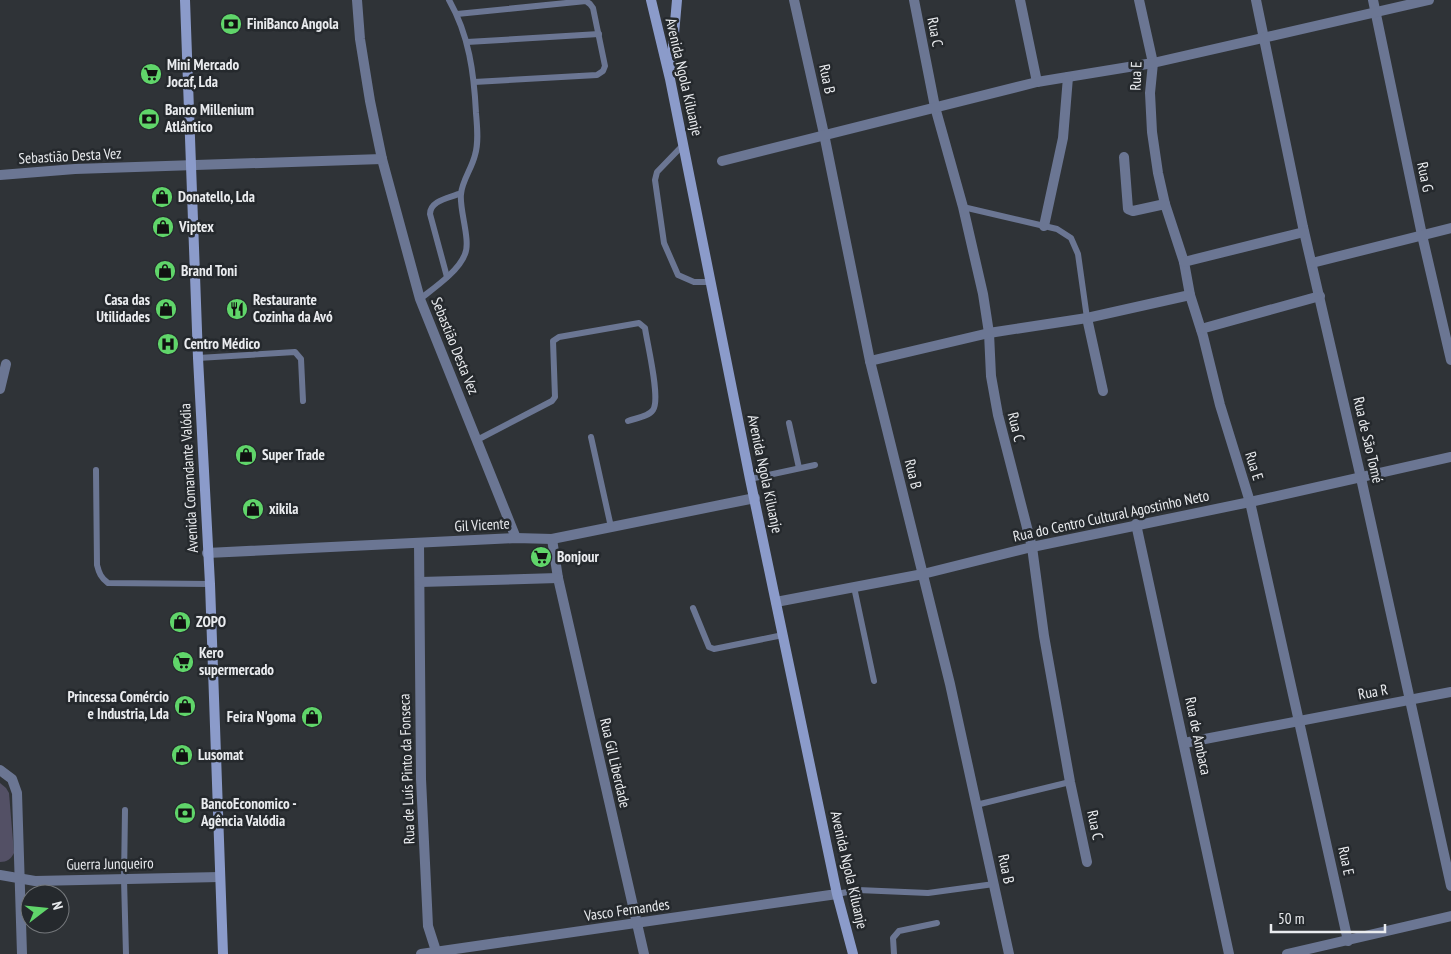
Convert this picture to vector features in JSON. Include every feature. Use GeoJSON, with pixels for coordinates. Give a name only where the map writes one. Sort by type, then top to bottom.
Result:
{"type":"FeatureCollection","features":[{"type":"Feature","properties":{"kind":"main road","name":"Avenida Comandante Valódia"},"geometry":{"type":"LineString","coordinates":[[185,0],[198,358],[210,584],[223,954]]}},
{"type":"Feature","properties":{"kind":"main road","name":"Avenida Ngola Kiluanje"},"geometry":{"type":"LineString","coordinates":[[651,0],[684,144],[750,479],[837,894],[853,954]]}},
{"type":"Feature","properties":{"kind":"main road"},"geometry":{"type":"LineString","coordinates":[[670,79],[677,0]]}},
{"type":"Feature","properties":{"kind":"street","name":"Sebastião Desta Vez"},"geometry":{"type":"LineString","coordinates":[[357,0],[370,101],[382,159],[420,299],[516,538]]}},
{"type":"Feature","properties":{"kind":"street","name":"Rua B"},"geometry":{"type":"LineString","coordinates":[[794,0],[824,134],[870,361],[950,684],[1009,954]]}},
{"type":"Feature","properties":{"kind":"street","name":"Rua C"},"geometry":{"type":"LineString","coordinates":[[914,0],[935,107],[963,207],[984,294],[989,333],[991,376],[998,415],[1032,547],[1044,636],[1070,782],[1087,862]]}},
{"type":"Feature","properties":{"kind":"street"},"geometry":{"type":"LineString","coordinates":[[1020,0],[1037,82]]}},
{"type":"Feature","properties":{"kind":"street","name":"Rua E"},"geometry":{"type":"LineString","coordinates":[[1139,0],[1153,63],[1150,93],[1152,132],[1158,173],[1165,204],[1184,262],[1190,295],[1201,329],[1220,405],[1250,502],[1348,941]]}},
{"type":"Feature","properties":{"kind":"street","name":"Rua de São Tomé"},"geometry":{"type":"LineString","coordinates":[[1256,0],[1304,232],[1361,478],[1451,886]]}},
{"type":"Feature","properties":{"kind":"street","name":"Rua G"},"geometry":{"type":"LineString","coordinates":[[1373,0],[1422,235],[1451,360]]}},
{"type":"Feature","properties":{"kind":"street"},"geometry":{"type":"LineString","coordinates":[[722,161],[1037,82],[1153,63],[1429,0]]}},
{"type":"Feature","properties":{"kind":"street"},"geometry":{"type":"LineString","coordinates":[[1044,226],[1063,138],[1068,77]]}},
{"type":"Feature","properties":{"kind":"street"},"geometry":{"type":"LineString","coordinates":[[1124,157],[1128,209],[1133,210],[1165,204]]}},
{"type":"Feature","properties":{"kind":"street","name":"Sebastião Desta Vez"},"geometry":{"type":"LineString","coordinates":[[0,175],[75,169],[382,159]]}},
{"type":"Feature","properties":{"kind":"street"},"geometry":{"type":"LineString","coordinates":[[1312,263],[1451,228]]}},
{"type":"Feature","properties":{"kind":"street"},"geometry":{"type":"LineString","coordinates":[[1184,262],[1304,232]]}},
{"type":"Feature","properties":{"kind":"street"},"geometry":{"type":"LineString","coordinates":[[870,361],[989,333],[1087,318],[1190,295]]}},
{"type":"Feature","properties":{"kind":"street"},"geometry":{"type":"LineString","coordinates":[[1201,329],[1320,296]]}},
{"type":"Feature","properties":{"kind":"street"},"geometry":{"type":"LineString","coordinates":[[1087,318],[1103,392]]}},
{"type":"Feature","properties":{"kind":"street"},"geometry":{"type":"LineString","coordinates":[[0,389],[6,364]]}},
{"type":"Feature","properties":{"kind":"street","name":"Rua do Centro Cultural Agostinho Neto"},"geometry":{"type":"LineString","coordinates":[[776,602],[923,574],[1032,547],[1361,478],[1451,456]]}},
{"type":"Feature","properties":{"kind":"street","name":"Gil Vicente"},"geometry":{"type":"LineString","coordinates":[[208,553],[516,538],[552,539],[754,498]]}},
{"type":"Feature","properties":{"kind":"street","name":"Rua de Ambaca"},"geometry":{"type":"LineString","coordinates":[[1136,524],[1229,954]]}},
{"type":"Feature","properties":{"kind":"street","name":"Rua Gil Liberdade"},"geometry":{"type":"LineString","coordinates":[[552,539],[558,578],[644,954]]}},
{"type":"Feature","properties":{"kind":"street","name":"Rua de Luís Pinto da Fonseca"},"geometry":{"type":"LineString","coordinates":[[419,542],[421,779],[428,926],[436,953]]}},
{"type":"Feature","properties":{"kind":"street"},"geometry":{"type":"LineString","coordinates":[[420,582],[558,578]]}},
{"type":"Feature","properties":{"kind":"street","name":"Rua R"},"geometry":{"type":"LineString","coordinates":[[1184,743],[1451,692]]}},
{"type":"Feature","properties":{"kind":"street"},"geometry":{"type":"LineString","coordinates":[[0,770],[12,780],[17,793],[22,954]]}},
{"type":"Feature","properties":{"kind":"street","name":"Guerra Junqueiro"},"geometry":{"type":"LineString","coordinates":[[0,875],[35,881],[220,877]]}},
{"type":"Feature","properties":{"kind":"street","name":"Vasco Fernandes"},"geometry":{"type":"LineString","coordinates":[[422,954],[837,894]]}},
{"type":"Feature","properties":{"kind":"street"},"geometry":{"type":"LineString","coordinates":[[1287,954],[1451,916]]}},
{"type":"Feature","properties":{"kind":"lane"},"geometry":{"type":"LineString","coordinates":[[420,299],[457,267],[466,252],[460,193],[476,154],[477,132],[474,82],[467,42],[457,14],[449,0]]}},
{"type":"Feature","properties":{"kind":"lane"},"geometry":{"type":"LineString","coordinates":[[457,14],[586,1],[593,8],[605,66],[603,71],[597,75],[474,82]]}},
{"type":"Feature","properties":{"kind":"lane"},"geometry":{"type":"LineString","coordinates":[[467,42],[599,34]]}},
{"type":"Feature","properties":{"kind":"lane"},"geometry":{"type":"LineString","coordinates":[[684,144],[657,172],[656,180],[664,243],[678,276],[694,282],[711,282]]}},
{"type":"Feature","properties":{"kind":"lane"},"geometry":{"type":"LineString","coordinates":[[447,277],[430,209],[440,201],[460,193]]}},
{"type":"Feature","properties":{"kind":"lane"},"geometry":{"type":"LineString","coordinates":[[963,207],[1057,229],[1071,238],[1078,254],[1087,318]]}},
{"type":"Feature","properties":{"kind":"lane"},"geometry":{"type":"LineString","coordinates":[[478,440],[555,397],[553,342],[558,337],[639,323],[645,328],[656,401],[655,408],[648,415],[628,420]]}},
{"type":"Feature","properties":{"kind":"lane"},"geometry":{"type":"LineString","coordinates":[[198,358],[295,352],[301,358],[303,402]]}},
{"type":"Feature","properties":{"kind":"lane"},"geometry":{"type":"LineString","coordinates":[[789,424],[799,468]]}},
{"type":"Feature","properties":{"kind":"lane"},"geometry":{"type":"LineString","coordinates":[[591,437],[611,527]]}},
{"type":"Feature","properties":{"kind":"lane"},"geometry":{"type":"LineString","coordinates":[[750,479],[815,465]]}},
{"type":"Feature","properties":{"kind":"lane"},"geometry":{"type":"LineString","coordinates":[[96,470],[97,565],[103,580],[108,583],[210,584]]}},
{"type":"Feature","properties":{"kind":"lane"},"geometry":{"type":"LineString","coordinates":[[854,587],[874,681]]}},
{"type":"Feature","properties":{"kind":"lane"},"geometry":{"type":"LineString","coordinates":[[693,608],[709,647],[714,649],[783,635]]}},
{"type":"Feature","properties":{"kind":"lane"},"geometry":{"type":"LineString","coordinates":[[976,804],[1070,782]]}},
{"type":"Feature","properties":{"kind":"lane"},"geometry":{"type":"LineString","coordinates":[[126,810],[124,879],[126,954]]}},
{"type":"Feature","properties":{"kind":"lane"},"geometry":{"type":"LineString","coordinates":[[837,894],[858,890],[928,893],[994,884]]}},
{"type":"Feature","properties":{"kind":"lane"},"geometry":{"type":"LineString","coordinates":[[894,954],[893,938],[899,931],[938,922]]}},
{"type":"Feature","properties":{"kind":"shaded area"},"geometry":{"type":"Polygon","coordinates":[[[0,783],[9,793],[14,853],[8,860],[0,862],[0,783]]]}},
{"type":"Feature","properties":{"kind":"place","name":"FiniBanco Angola"},"geometry":{"type":"Point","coordinates":[231,24]}},
{"type":"Feature","properties":{"kind":"place","name":"Mini Mercado Jocaf, Lda"},"geometry":{"type":"Point","coordinates":[151,74]}},
{"type":"Feature","properties":{"kind":"place","name":"Banco Millenium Atlântico"},"geometry":{"type":"Point","coordinates":[149,119]}},
{"type":"Feature","properties":{"kind":"place","name":"Donatello, Lda"},"geometry":{"type":"Point","coordinates":[162,197]}},
{"type":"Feature","properties":{"kind":"place","name":"Viptex"},"geometry":{"type":"Point","coordinates":[163,227]}},
{"type":"Feature","properties":{"kind":"place","name":"Brand Toni"},"geometry":{"type":"Point","coordinates":[165,271]}},
{"type":"Feature","properties":{"kind":"place","name":"Casa das Utilidades"},"geometry":{"type":"Point","coordinates":[166,309]}},
{"type":"Feature","properties":{"kind":"place","name":"Restaurante Cozinha da Avó"},"geometry":{"type":"Point","coordinates":[237,309]}},
{"type":"Feature","properties":{"kind":"place","name":"Centro Médico"},"geometry":{"type":"Point","coordinates":[168,344]}},
{"type":"Feature","properties":{"kind":"place","name":"Super Trade"},"geometry":{"type":"Point","coordinates":[246,455]}},
{"type":"Feature","properties":{"kind":"place","name":"xikila"},"geometry":{"type":"Point","coordinates":[253,509]}},
{"type":"Feature","properties":{"kind":"place","name":"Bonjour"},"geometry":{"type":"Point","coordinates":[541,557]}},
{"type":"Feature","properties":{"kind":"place","name":"ZOPO"},"geometry":{"type":"Point","coordinates":[180,622]}},
{"type":"Feature","properties":{"kind":"place","name":"Kero supermercado"},"geometry":{"type":"Point","coordinates":[183,662]}},
{"type":"Feature","properties":{"kind":"place","name":"Princessa Comércio e Industria, Lda"},"geometry":{"type":"Point","coordinates":[185,706]}},
{"type":"Feature","properties":{"kind":"place","name":"Feira N'goma"},"geometry":{"type":"Point","coordinates":[312,717]}},
{"type":"Feature","properties":{"kind":"place","name":"Lusomat"},"geometry":{"type":"Point","coordinates":[182,755]}},
{"type":"Feature","properties":{"kind":"place","name":"BancoEconomico - Agência Valódia"},"geometry":{"type":"Point","coordinates":[185,813]}}]}
